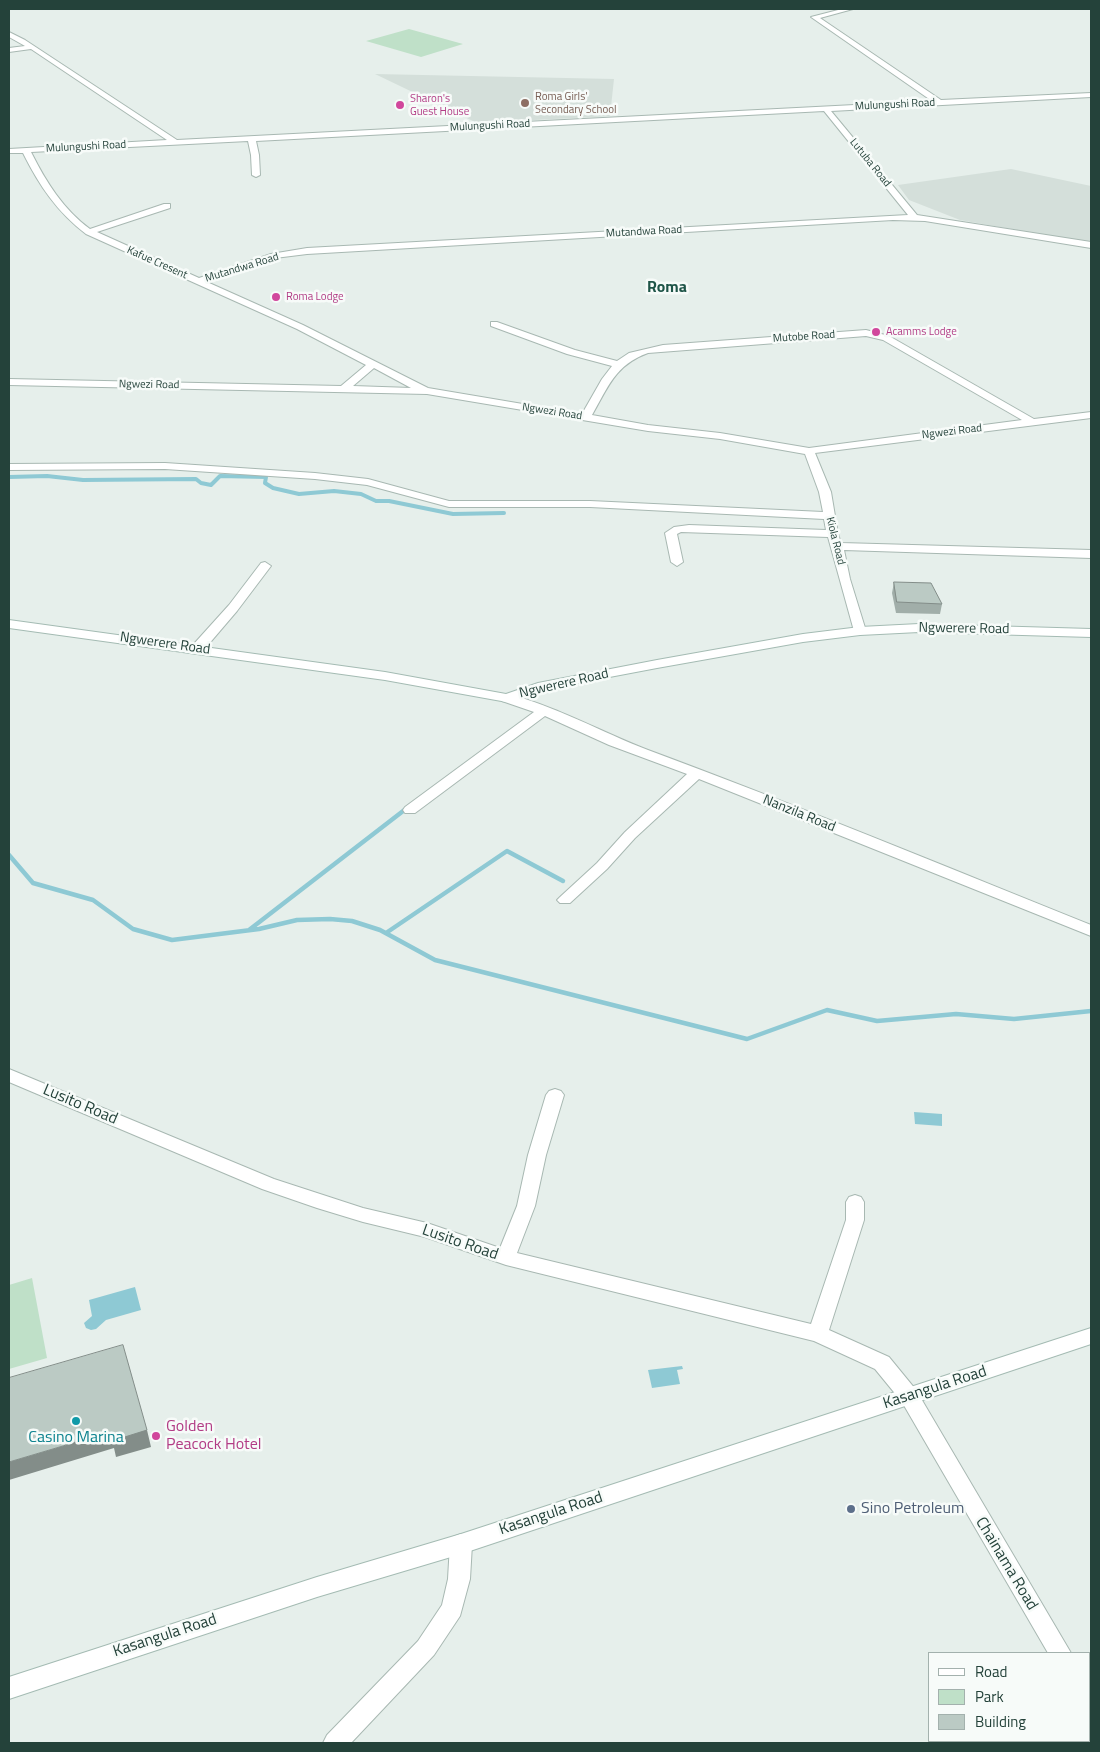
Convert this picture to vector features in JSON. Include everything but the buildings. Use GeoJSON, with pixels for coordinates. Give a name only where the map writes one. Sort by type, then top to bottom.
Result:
{"type":"FeatureCollection","features":[{"type":"Feature","properties":{"kind":"street"},"geometry":{"type":"LineString","coordinates":[[850,9],[811,15],[940,103]]}},
{"type":"Feature","properties":{"kind":"street"},"geometry":{"type":"LineString","coordinates":[[9,34],[176,142]]}},
{"type":"Feature","properties":{"kind":"street"},"geometry":{"type":"LineString","coordinates":[[9,50],[31,47]]}},
{"type":"Feature","properties":{"kind":"street","name":"Mulungushi Road"},"geometry":{"type":"LineString","coordinates":[[9,151],[1091,95]]}},
{"type":"Feature","properties":{"kind":"street","name":"Lutuba Road"},"geometry":{"type":"LineString","coordinates":[[826,108],[914,217]]}},
{"type":"Feature","properties":{"kind":"street"},"geometry":{"type":"LineString","coordinates":[[251,138],[255,156],[256,175]]}},
{"type":"Feature","properties":{"kind":"street","name":"Kafue Cresent"},"geometry":{"type":"LineString","coordinates":[[26,150],[36,170],[64,213],[89,232],[144,259],[199,281],[374,363],[427,391]]}},
{"type":"Feature","properties":{"kind":"street"},"geometry":{"type":"LineString","coordinates":[[89,232],[167,206]]}},
{"type":"Feature","properties":{"kind":"street","name":"Mutandwa Road"},"geometry":{"type":"LineString","coordinates":[[199,281],[274,256],[307,251],[914,217],[1091,246]]}},
{"type":"Feature","properties":{"kind":"street"},"geometry":{"type":"LineString","coordinates":[[494,324],[571,352],[618,364],[586,417]]}},
{"type":"Feature","properties":{"kind":"street","name":"Mutobe Road"},"geometry":{"type":"LineString","coordinates":[[618,364],[634,354],[649,350],[822,336],[875,335],[886,338],[1034,423]]}},
{"type":"Feature","properties":{"kind":"street"},"geometry":{"type":"LineString","coordinates":[[344,389],[374,363]]}},
{"type":"Feature","properties":{"kind":"street","name":"Ngwezi Road"},"geometry":{"type":"LineString","coordinates":[[9,382],[427,391],[809,451],[1091,416]]}},
{"type":"Feature","properties":{"kind":"street","name":"Kiola Road"},"geometry":{"type":"LineString","coordinates":[[809,451],[825,492],[832,534],[860,631]]}},
{"type":"Feature","properties":{"kind":"street"},"geometry":{"type":"LineString","coordinates":[[9,467],[173,466],[315,476],[368,482],[448,504],[590,504],[828,516]]}},
{"type":"Feature","properties":{"kind":"street"},"geometry":{"type":"LineString","coordinates":[[677,562],[671,533],[678,529],[715,528],[832,534]]}},
{"type":"Feature","properties":{"kind":"street"},"geometry":{"type":"LineString","coordinates":[[837,546],[1091,554]]}},
{"type":"Feature","properties":{"kind":"street"},"geometry":{"type":"LineString","coordinates":[[197,649],[233,608],[265,566]]}},
{"type":"Feature","properties":{"kind":"street","name":"Ngwerere Road"},"geometry":{"type":"LineString","coordinates":[[9,624],[386,676],[507,698],[538,687],[656,664],[803,638],[860,631],[919,628],[1091,633]]}},
{"type":"Feature","properties":{"kind":"street","name":"Nanzila Road"},"geometry":{"type":"LineString","coordinates":[[507,698],[544,711],[614,742],[697,773],[1091,931]]}},
{"type":"Feature","properties":{"kind":"street"},"geometry":{"type":"LineString","coordinates":[[410,810],[544,711]]}},
{"type":"Feature","properties":{"kind":"street"},"geometry":{"type":"LineString","coordinates":[[565,900],[697,773]]}},
{"type":"Feature","properties":{"kind":"street","name":"Lusito Road"},"geometry":{"type":"LineString","coordinates":[[9,1075],[268,1184],[363,1215],[427,1230],[506,1258],[818,1334],[882,1363],[909,1396]]}},
{"type":"Feature","properties":{"kind":"street"},"geometry":{"type":"LineString","coordinates":[[506,1258],[526,1206],[537,1156],[555,1095]]}},
{"type":"Feature","properties":{"kind":"street"},"geometry":{"type":"LineString","coordinates":[[818,1334],[855,1220],[855,1202]]}},
{"type":"Feature","properties":{"kind":"street","name":"Kasangula Road"},"geometry":{"type":"LineString","coordinates":[[9,1688],[317,1587],[461,1544],[1091,1336]]}},
{"type":"Feature","properties":{"kind":"street","name":"Chainama Road"},"geometry":{"type":"LineString","coordinates":[[909,1396],[1059,1652]]}},
{"type":"Feature","properties":{"kind":"street"},"geometry":{"type":"LineString","coordinates":[[335,1743],[426,1648],[452,1609],[459,1580],[461,1544]]}},
{"type":"Feature","properties":{"kind":"shaded area","name":"Roma Girls' Secondary School"},"geometry":{"type":"Polygon","coordinates":[[[375,74],[614,79],[610,116],[477,123],[375,74]]]}},
{"type":"Feature","properties":{"kind":"shaded area"},"geometry":{"type":"Polygon","coordinates":[[[1011,169],[1091,186],[1091,243],[960,220],[909,200],[898,185],[1011,169]]]}},
{"type":"Feature","properties":{"kind":"green space"},"geometry":{"type":"Polygon","coordinates":[[[409,29],[463,44],[421,57],[366,41],[409,29]]]}},
{"type":"Feature","properties":{"kind":"green space"},"geometry":{"type":"Polygon","coordinates":[[[32,1278],[47,1358],[9,1369],[9,1285],[32,1278]]]}},
{"type":"Feature","properties":{"kind":"water"},"geometry":{"type":"Polygon","coordinates":[[[914,1112],[942,1114],[942,1126],[915,1124],[914,1112]]]}},
{"type":"Feature","properties":{"kind":"water"},"geometry":{"type":"Polygon","coordinates":[[[135,1287],[141,1310],[106,1320],[96,1329],[86,1328],[84,1323],[92,1316],[89,1300],[135,1287]]]}},
{"type":"Feature","properties":{"kind":"water"},"geometry":{"type":"Polygon","coordinates":[[[682,1366],[683,1369],[677,1370],[680,1384],[652,1388],[648,1370],[682,1366]]]}},
{"type":"Feature","properties":{"kind":"waterway"},"geometry":{"type":"LineString","coordinates":[[9,477],[47,476],[83,480],[196,479],[201,483],[211,485],[220,476],[266,477],[265,483],[273,488],[299,494],[334,491],[361,494],[376,501],[389,501],[453,514],[504,513]]}},
{"type":"Feature","properties":{"kind":"waterway"},"geometry":{"type":"LineString","coordinates":[[249,930],[407,808]]}},
{"type":"Feature","properties":{"kind":"waterway"},"geometry":{"type":"LineString","coordinates":[[386,933],[507,851],[563,881]]}},
{"type":"Feature","properties":{"kind":"waterway"},"geometry":{"type":"LineString","coordinates":[[9,855],[33,883],[93,900],[133,929],[172,940],[259,929],[297,920],[330,919],[352,921],[380,930],[435,960],[747,1039],[827,1010],[877,1021],[956,1014],[1014,1019],[1091,1011]]}},
{"type":"Feature","properties":{"kind":"place","name":"Roma Girls' Secondary School"},"geometry":{"type":"Point","coordinates":[525,103]}},
{"type":"Feature","properties":{"kind":"place","name":"Sharon's Guest House"},"geometry":{"type":"Point","coordinates":[400,105]}},
{"type":"Feature","properties":{"kind":"place","name":"Roma Lodge"},"geometry":{"type":"Point","coordinates":[276,297]}},
{"type":"Feature","properties":{"kind":"place","name":"Acamms Lodge"},"geometry":{"type":"Point","coordinates":[876,332]}},
{"type":"Feature","properties":{"kind":"place","name":"Casino Marina"},"geometry":{"type":"Point","coordinates":[76,1421]}},
{"type":"Feature","properties":{"kind":"place","name":"Golden Peacock Hotel"},"geometry":{"type":"Point","coordinates":[156,1436]}},
{"type":"Feature","properties":{"kind":"place","name":"Sino Petroleum"},"geometry":{"type":"Point","coordinates":[851,1509]}},
{"type":"Feature","properties":{"kind":"district","name":"Roma"},"geometry":{"type":"Point","coordinates":[667,288]}}]}
